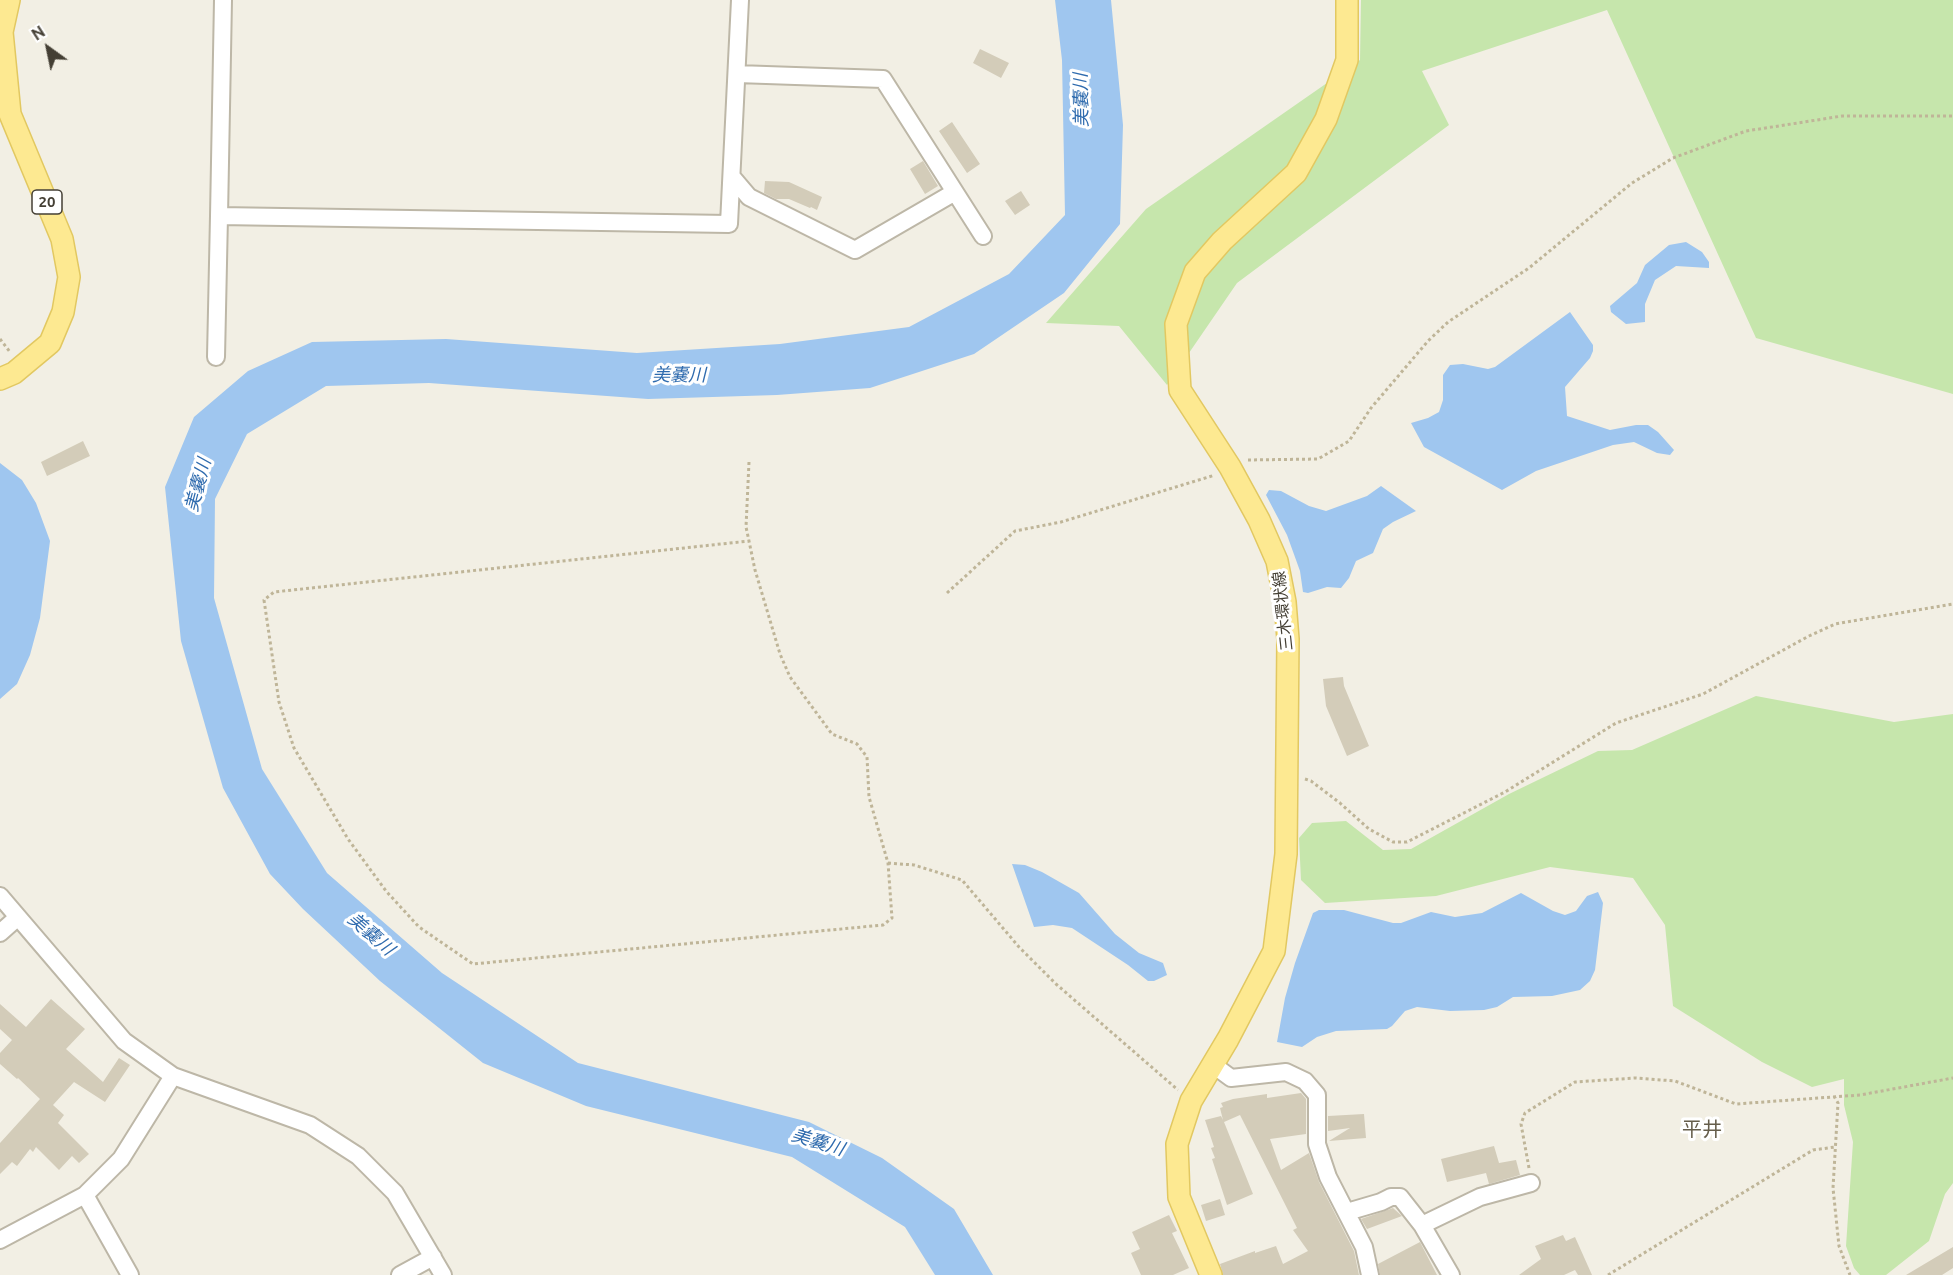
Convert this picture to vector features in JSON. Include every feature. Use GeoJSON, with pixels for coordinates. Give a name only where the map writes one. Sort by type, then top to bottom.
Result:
{"type":"FeatureCollection","features":[{"type":"Feature","properties":{"kind":"main road","name":"20"},"geometry":{"type":"LineString","coordinates":[[0,379],[15,374],[50,343],[63,312],[69,277],[62,239],[10,114],[2,32],[9,0]]}},
{"type":"Feature","properties":{"kind":"main road","name":"三木環状線"},"geometry":{"type":"LineString","coordinates":[[1211,1275],[1179,1197],[1177,1144],[1191,1101],[1228,1039],[1274,951],[1286,854],[1288,639],[1278,561],[1230,467],[1180,390],[1176,324],[1195,272],[1222,241],[1296,173],[1326,119],[1347,60],[1347,0]]}},
{"type":"Feature","properties":{"kind":"street"},"geometry":{"type":"LineString","coordinates":[[216,357],[223,0]]}},
{"type":"Feature","properties":{"kind":"street"},"geometry":{"type":"LineString","coordinates":[[219,216],[729,224],[740,0]]}},
{"type":"Feature","properties":{"kind":"street"},"geometry":{"type":"LineString","coordinates":[[737,74],[883,79],[983,236]]}},
{"type":"Feature","properties":{"kind":"street"},"geometry":{"type":"LineString","coordinates":[[732,177],[749,197],[855,250],[955,192]]}},
{"type":"Feature","properties":{"kind":"street"},"geometry":{"type":"LineString","coordinates":[[0,896],[124,1041],[173,1076],[310,1125],[358,1156],[395,1193],[443,1275]]}},
{"type":"Feature","properties":{"kind":"street"},"geometry":{"type":"LineString","coordinates":[[0,933],[18,917]]}},
{"type":"Feature","properties":{"kind":"street"},"geometry":{"type":"LineString","coordinates":[[1212,1064],[1231,1078],[1286,1072],[1305,1081],[1317,1095],[1317,1144],[1328,1177],[1364,1247],[1370,1275]]}},
{"type":"Feature","properties":{"kind":"street"},"geometry":{"type":"LineString","coordinates":[[0,1240],[85,1195],[121,1159],[173,1076]]}},
{"type":"Feature","properties":{"kind":"street"},"geometry":{"type":"LineString","coordinates":[[1422,1225],[1480,1197],[1531,1183]]}},
{"type":"Feature","properties":{"kind":"street"},"geometry":{"type":"LineString","coordinates":[[85,1195],[130,1275]]}},
{"type":"Feature","properties":{"kind":"street"},"geometry":{"type":"LineString","coordinates":[[1347,1212],[1391,1197],[1400,1197],[1422,1225],[1451,1275]]}},
{"type":"Feature","properties":{"kind":"street"},"geometry":{"type":"LineString","coordinates":[[400,1275],[433,1257]]}},
{"type":"Feature","properties":{"kind":"path"},"geometry":{"type":"LineString","coordinates":[[946,593],[1015,531],[1061,522],[1211,478],[1242,460],[1318,459],[1349,441],[1371,408],[1428,341],[1448,322],[1529,268],[1632,183],[1673,158],[1746,131],[1785,125],[1842,117],[1953,116]]}},
{"type":"Feature","properties":{"kind":"path"},"geometry":{"type":"LineString","coordinates":[[749,462],[746,527],[749,541],[755,570],[780,654],[790,677],[832,734],[857,744],[867,757],[869,797],[888,862],[892,918],[883,925],[473,964],[419,927],[386,891],[348,839],[294,748],[279,702],[264,600],[274,592],[749,541]]}},
{"type":"Feature","properties":{"kind":"path"},"geometry":{"type":"LineString","coordinates":[[1287,772],[1311,781],[1369,829],[1393,842],[1407,842],[1505,792],[1616,723],[1703,694],[1835,624],[1953,604]]}},
{"type":"Feature","properties":{"kind":"path"},"geometry":{"type":"LineString","coordinates":[[888,862],[914,865],[962,880],[1019,947],[1056,984],[1191,1101]]}},
{"type":"Feature","properties":{"kind":"path"},"geometry":{"type":"LineString","coordinates":[[1531,1183],[1521,1124],[1525,1113],[1575,1082],[1635,1078],[1675,1081],[1736,1104],[1860,1095],[1953,1078]]}},
{"type":"Feature","properties":{"kind":"path"},"geometry":{"type":"LineString","coordinates":[[1834,1096],[1838,1103],[1833,1188],[1839,1246],[1850,1275]]}},
{"type":"Feature","properties":{"kind":"path"},"geometry":{"type":"LineString","coordinates":[[1608,1275],[1813,1150],[1835,1147]]}},
{"type":"Feature","properties":{"kind":"green space"},"geometry":{"type":"Polygon","coordinates":[[[1361,0],[1953,0],[1953,394],[1756,338],[1607,10],[1422,71],[1449,125],[1237,283],[1167,385],[1119,326],[1046,323],[1146,209],[1360,60],[1361,0]]]}},
{"type":"Feature","properties":{"kind":"green space"},"geometry":{"type":"Polygon","coordinates":[[[1756,696],[1894,722],[1953,714],[1953,1183],[1945,1194],[1929,1241],[1886,1275],[1860,1275],[1854,1268],[1846,1246],[1853,1142],[1844,1105],[1844,1079],[1812,1087],[1762,1062],[1673,1006],[1665,925],[1633,878],[1550,867],[1436,896],[1325,903],[1301,880],[1299,838],[1312,823],[1346,821],[1383,850],[1411,849],[1509,794],[1598,751],[1632,750],[1756,696]]]}},
{"type":"Feature","properties":{"kind":"water","name":"美嚢川"},"geometry":{"type":"Polygon","coordinates":[[[1055,0],[1111,0],[1123,125],[1120,224],[1064,293],[974,354],[870,388],[777,395],[648,399],[429,383],[326,386],[247,434],[215,499],[214,598],[262,769],[327,873],[442,973],[578,1063],[809,1122],[882,1158],[954,1209],[993,1275],[935,1275],[905,1227],[792,1157],[586,1106],[483,1063],[380,981],[303,909],[270,874],[223,788],[181,641],[165,487],[194,417],[248,371],[312,342],[446,339],[637,353],[780,344],[909,327],[1009,274],[1065,215],[1062,60],[1055,0]]]}},
{"type":"Feature","properties":{"kind":"water"},"geometry":{"type":"Polygon","coordinates":[[[1686,242],[1702,252],[1709,262],[1709,268],[1676,266],[1655,280],[1645,304],[1645,322],[1626,324],[1611,312],[1610,306],[1637,283],[1645,265],[1669,245],[1686,242]]]}},
{"type":"Feature","properties":{"kind":"water"},"geometry":{"type":"Polygon","coordinates":[[[1570,312],[1593,345],[1593,351],[1590,358],[1565,387],[1567,416],[1610,430],[1648,425],[1658,432],[1674,450],[1670,455],[1657,453],[1634,442],[1613,445],[1536,471],[1502,490],[1424,447],[1411,423],[1439,412],[1443,400],[1443,375],[1450,365],[1463,364],[1488,369],[1495,367],[1570,312]]]}},
{"type":"Feature","properties":{"kind":"water"},"geometry":{"type":"Polygon","coordinates":[[[0,463],[22,480],[36,503],[50,541],[40,618],[30,655],[17,684],[0,699],[0,463]]]}},
{"type":"Feature","properties":{"kind":"water"},"geometry":{"type":"Polygon","coordinates":[[[1381,486],[1416,511],[1383,529],[1373,553],[1356,561],[1349,578],[1341,588],[1327,587],[1308,593],[1303,592],[1300,571],[1287,535],[1266,495],[1269,490],[1281,491],[1309,506],[1326,511],[1367,496],[1381,486]]]}},
{"type":"Feature","properties":{"kind":"water"},"geometry":{"type":"Polygon","coordinates":[[[1012,864],[1025,865],[1042,872],[1079,893],[1115,934],[1139,953],[1163,963],[1167,975],[1154,981],[1148,981],[1072,928],[1053,925],[1034,927],[1012,864]]]}},
{"type":"Feature","properties":{"kind":"water"},"geometry":{"type":"Polygon","coordinates":[[[1598,892],[1603,903],[1595,970],[1590,981],[1580,990],[1552,996],[1513,997],[1497,1007],[1484,1010],[1450,1011],[1417,1007],[1405,1011],[1387,1029],[1336,1031],[1317,1037],[1302,1047],[1277,1042],[1285,998],[1295,963],[1313,913],[1319,910],[1344,910],[1401,923],[1431,912],[1455,917],[1482,913],[1521,893],[1565,915],[1576,911],[1587,896],[1598,892]]]}},
{"type":"Feature","properties":{"kind":"building"},"geometry":{"type":"Polygon","coordinates":[[[980,49],[1009,63],[1001,78],[973,63],[980,49]]]}},
{"type":"Feature","properties":{"kind":"building"},"geometry":{"type":"Polygon","coordinates":[[[952,122],[980,164],[967,173],[939,131],[952,122]]]}},
{"type":"Feature","properties":{"kind":"building"},"geometry":{"type":"Polygon","coordinates":[[[923,161],[938,186],[925,194],[910,169],[923,161]]]}},
{"type":"Feature","properties":{"kind":"building"},"geometry":{"type":"Polygon","coordinates":[[[765,181],[789,182],[822,197],[817,210],[789,199],[776,199],[764,193],[765,181]]]}},
{"type":"Feature","properties":{"kind":"building"},"geometry":{"type":"Polygon","coordinates":[[[1021,191],[1030,205],[1015,215],[1005,201],[1021,191]]]}},
{"type":"Feature","properties":{"kind":"building"},"geometry":{"type":"Polygon","coordinates":[[[83,441],[90,456],[47,476],[41,462],[83,441]]]}},
{"type":"Feature","properties":{"kind":"building"},"geometry":{"type":"Polygon","coordinates":[[[1343,677],[1344,686],[1369,746],[1347,756],[1326,706],[1323,679],[1343,677]]]}},
{"type":"Feature","properties":{"kind":"building"},"geometry":{"type":"Polygon","coordinates":[[[51,999],[85,1029],[66,1049],[103,1082],[119,1058],[130,1065],[105,1102],[74,1082],[53,1105],[64,1115],[58,1123],[89,1154],[79,1163],[72,1156],[59,1170],[36,1147],[33,1152],[30,1149],[17,1166],[12,1162],[0,1174],[0,1143],[40,1099],[0,1064],[0,1053],[12,1040],[0,1029],[0,1004],[26,1027],[51,999]]]}},
{"type":"Feature","properties":{"kind":"building"},"geometry":{"type":"Polygon","coordinates":[[[1301,1093],[1306,1099],[1306,1134],[1270,1139],[1281,1170],[1309,1153],[1319,1182],[1354,1251],[1359,1275],[1223,1275],[1220,1264],[1255,1251],[1255,1253],[1276,1246],[1283,1264],[1308,1251],[1293,1230],[1297,1228],[1240,1115],[1224,1122],[1253,1194],[1227,1205],[1212,1159],[1215,1158],[1211,1148],[1214,1147],[1205,1120],[1221,1116],[1223,1120],[1221,1103],[1233,1099],[1267,1094],[1267,1098],[1301,1093]]]}},
{"type":"Feature","properties":{"kind":"building"},"geometry":{"type":"Polygon","coordinates":[[[1364,1114],[1366,1138],[1329,1141],[1350,1128],[1328,1131],[1328,1116],[1364,1114]]]}},
{"type":"Feature","properties":{"kind":"building"},"geometry":{"type":"Polygon","coordinates":[[[1494,1146],[1499,1163],[1516,1160],[1520,1175],[1489,1184],[1486,1173],[1447,1182],[1441,1159],[1494,1146]]]}},
{"type":"Feature","properties":{"kind":"building"},"geometry":{"type":"Polygon","coordinates":[[[1220,1199],[1225,1215],[1206,1221],[1201,1205],[1220,1199]]]}},
{"type":"Feature","properties":{"kind":"building"},"geometry":{"type":"Polygon","coordinates":[[[1393,1208],[1402,1216],[1367,1229],[1361,1219],[1393,1208]]]}},
{"type":"Feature","properties":{"kind":"building"},"geometry":{"type":"Polygon","coordinates":[[[1169,1215],[1177,1231],[1172,1233],[1189,1268],[1173,1275],[1141,1275],[1131,1253],[1140,1249],[1132,1232],[1169,1215]]]}},
{"type":"Feature","properties":{"kind":"building"},"geometry":{"type":"Polygon","coordinates":[[[1563,1235],[1566,1241],[1575,1237],[1592,1275],[1578,1275],[1575,1270],[1564,1275],[1519,1275],[1541,1259],[1535,1246],[1563,1235]]]}},
{"type":"Feature","properties":{"kind":"building"},"geometry":{"type":"Polygon","coordinates":[[[1420,1242],[1437,1275],[1380,1275],[1378,1264],[1420,1242]]]}},
{"type":"Feature","properties":{"kind":"building"},"geometry":{"type":"Polygon","coordinates":[[[1953,1247],[1953,1268],[1942,1275],[1906,1275],[1953,1247]]]}},
{"type":"Feature","properties":{"kind":"district","name":"平井"},"geometry":{"type":"Point","coordinates":[1702,1129]}}]}
